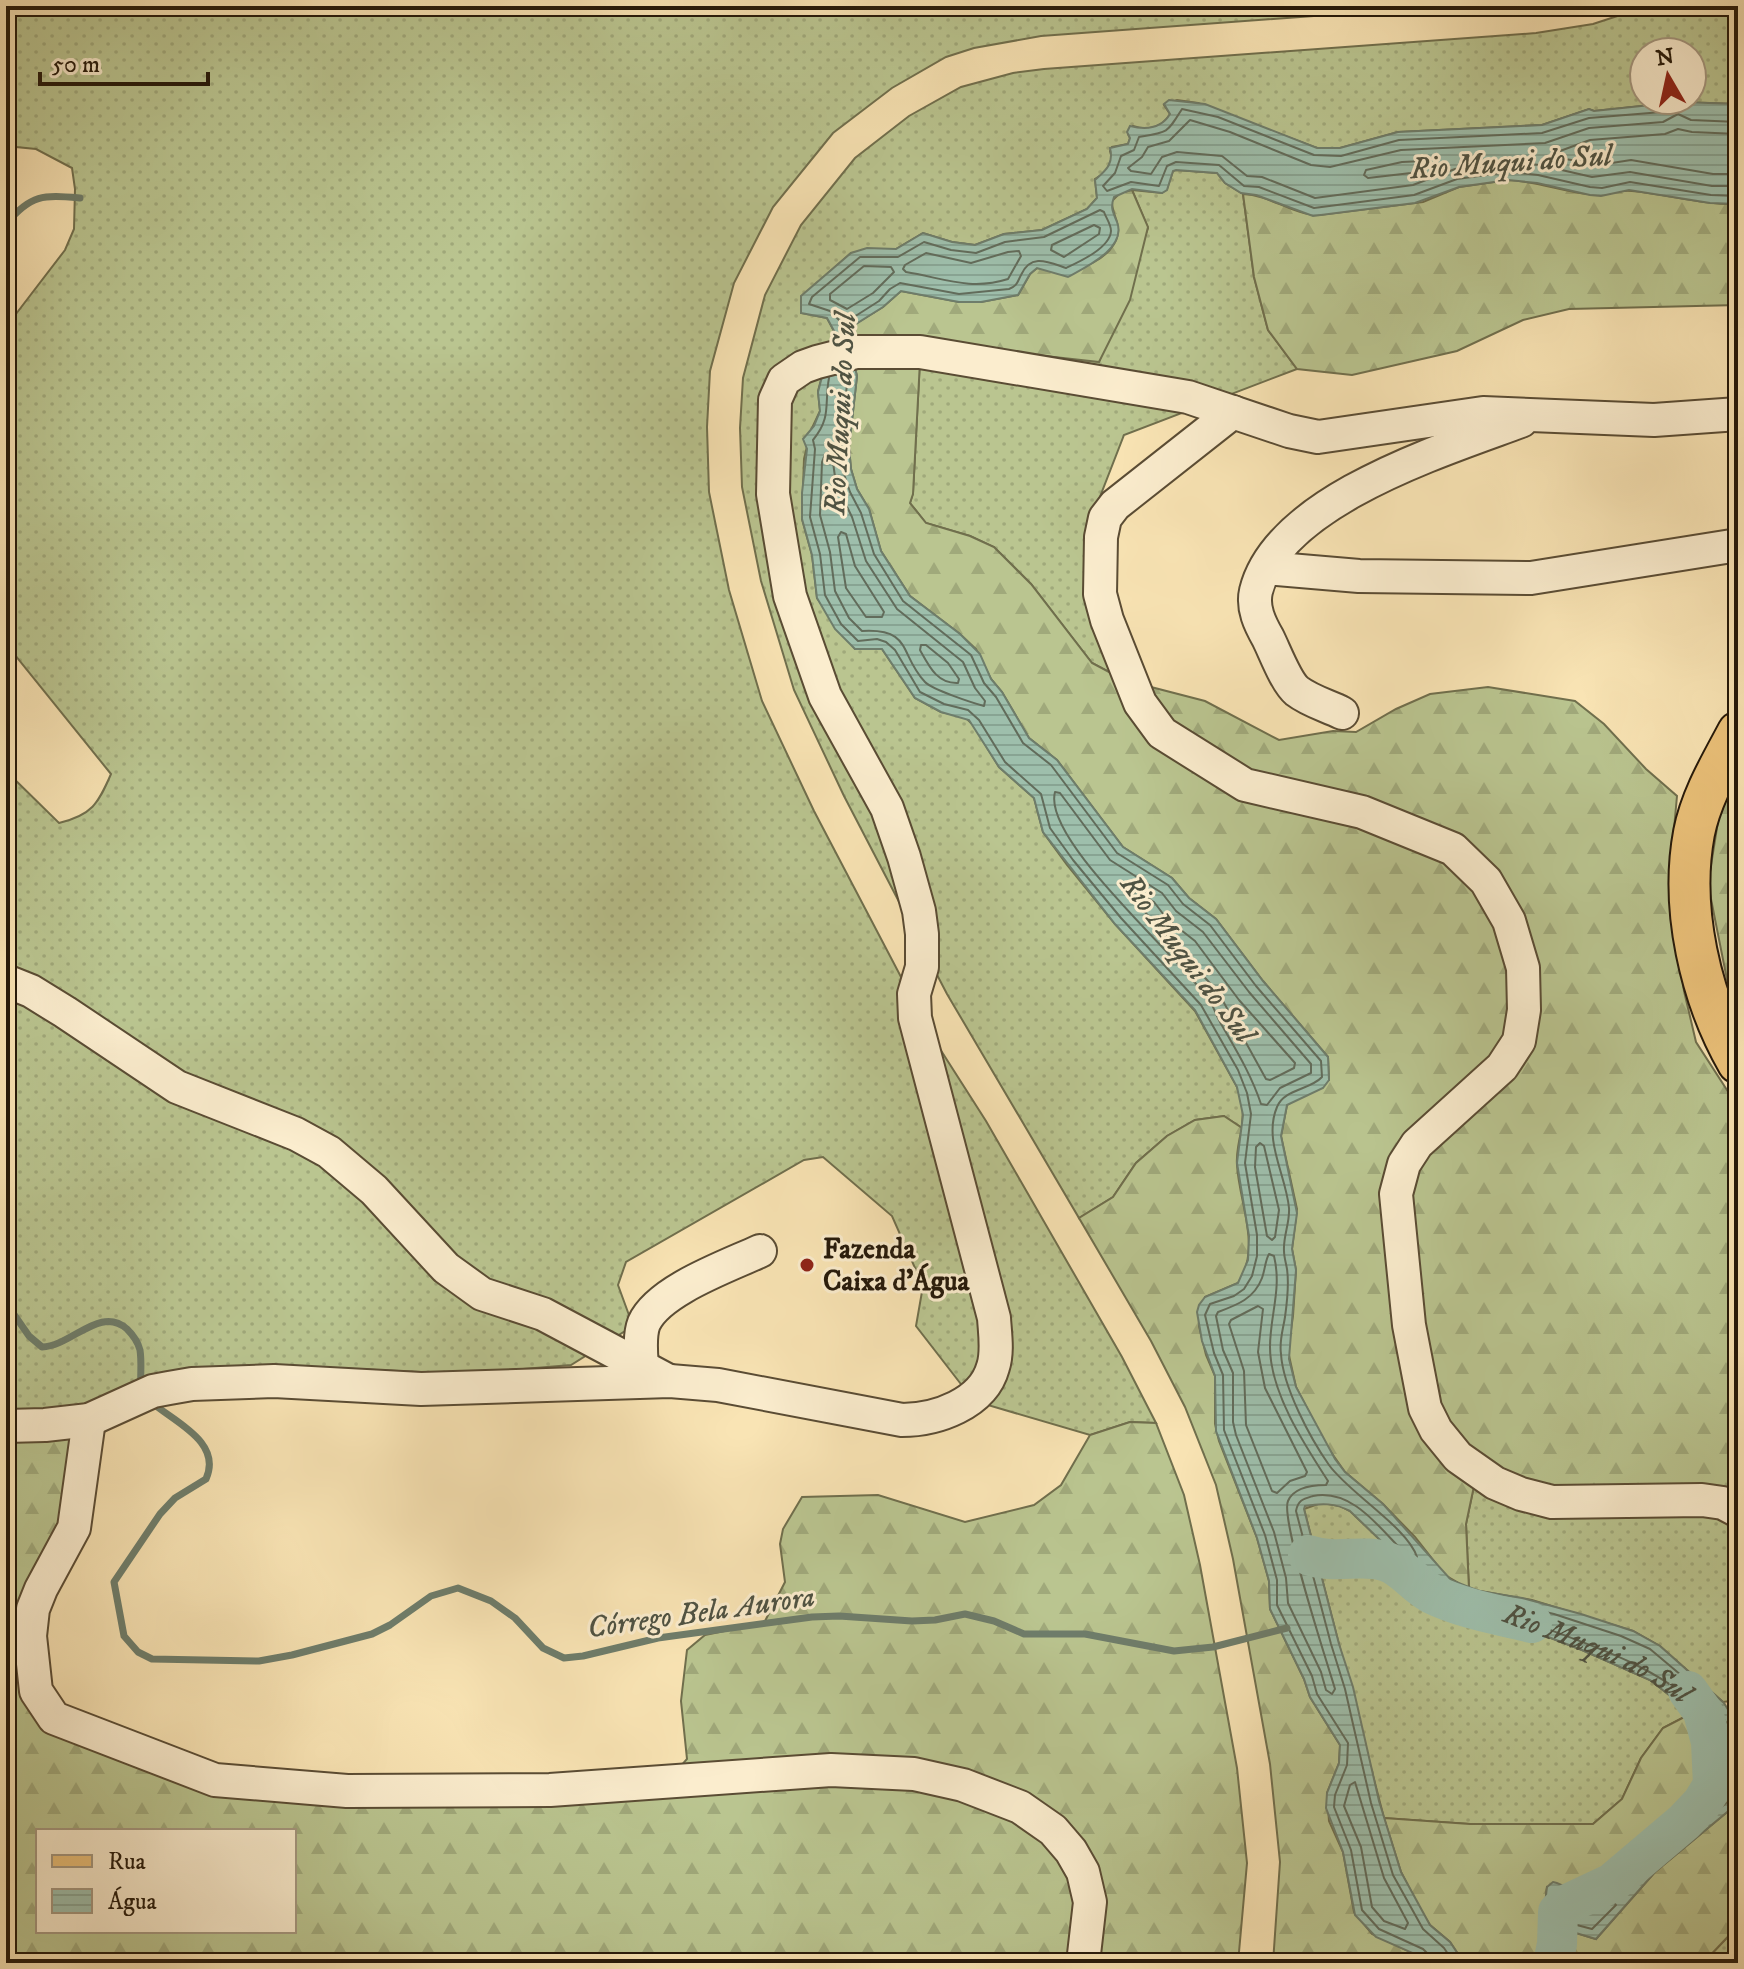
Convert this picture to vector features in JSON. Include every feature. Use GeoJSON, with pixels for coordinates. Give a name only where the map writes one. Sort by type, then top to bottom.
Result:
{"type":"FeatureCollection","features":[{"type":"Feature","properties":{"kind":"main road"},"geometry":{"type":"LineString","coordinates":[[1738,732],[1705,798],[1694,832],[1690,875],[1694,932],[1710,999],[1738,1063]]}},
{"type":"Feature","properties":{"kind":"street"},"geometry":{"type":"LineString","coordinates":[[6,1426],[89,1420],[153,1391],[192,1384],[274,1381],[421,1389],[656,1374],[869,1416],[921,1420],[959,1407],[985,1385],[993,1368],[994,1318],[915,1018],[914,994],[922,967],[919,911],[887,808],[825,696],[790,596],[773,494],[775,400],[784,380],[803,367],[856,352],[920,352],[1188,397],[1289,431],[1318,437],[1483,413],[1654,420],[1738,414]]}},
{"type":"Feature","properties":{"kind":"street"},"geometry":{"type":"LineString","coordinates":[[1233,412],[1115,505],[1105,518],[1101,537],[1100,594],[1140,703],[1162,733],[1245,785],[1362,812],[1453,849],[1486,881],[1509,921],[1523,968],[1524,1010],[1519,1041],[1502,1067],[1417,1144],[1404,1164],[1396,1194],[1409,1325],[1425,1408],[1436,1430],[1458,1457],[1495,1483],[1521,1494],[1552,1502],[1702,1500],[1723,1503],[1738,1511]]}},
{"type":"Feature","properties":{"kind":"street"},"geometry":{"type":"LineString","coordinates":[[1342,713],[1298,692],[1290,682],[1256,610],[1256,591],[1266,568],[1292,532],[1350,492],[1436,453],[1535,416]]}},
{"type":"Feature","properties":{"kind":"street"},"geometry":{"type":"LineString","coordinates":[[1266,568],[1359,576],[1531,578],[1738,545]]}},
{"type":"Feature","properties":{"kind":"street"},"geometry":{"type":"LineString","coordinates":[[6,981],[31,991],[65,1012],[177,1087],[269,1122],[329,1152],[374,1190],[446,1268],[482,1294],[543,1314],[656,1374]]}},
{"type":"Feature","properties":{"kind":"street"},"geometry":{"type":"LineString","coordinates":[[656,1374],[643,1324],[655,1305],[760,1251]]}},
{"type":"Feature","properties":{"kind":"street"},"geometry":{"type":"LineString","coordinates":[[89,1420],[74,1528],[37,1599],[30,1636],[36,1691],[54,1718],[215,1780],[347,1791],[550,1790],[831,1770],[914,1774],[963,1785],[1020,1807],[1053,1830],[1071,1851],[1083,1872],[1090,1902],[1083,1963]]}},
{"type":"Feature","properties":{"kind":"green space"},"geometry":{"type":"Polygon","coordinates":[[[6,6],[1449,6],[1041,36],[974,48],[946,57],[892,88],[833,133],[773,207],[734,283],[710,371],[707,427],[709,492],[729,590],[762,701],[814,811],[933,1038],[986,1121],[1122,1357],[1156,1423],[1130,1422],[1090,1435],[974,1401],[916,1326],[923,1286],[892,1216],[823,1157],[804,1160],[626,1262],[618,1285],[633,1326],[571,1365],[464,1374],[311,1367],[183,1373],[78,1438],[6,1418],[6,771],[59,823],[87,812],[102,793],[111,774],[6,644],[6,327],[65,250],[74,229],[75,189],[72,168],[36,149],[6,146],[6,6]]]}},
{"type":"Feature","properties":{"kind":"green space"},"geometry":{"type":"Polygon","coordinates":[[[1648,6],[1738,6],[1738,104],[1708,103],[1708,36],[1628,36],[1628,107],[1589,109],[1542,125],[1398,132],[1340,148],[1317,148],[1198,103],[1177,100],[1164,105],[1170,114],[1159,125],[1149,128],[1133,126],[1128,134],[1128,144],[1112,147],[1112,158],[1106,172],[1095,179],[1097,198],[1087,209],[1042,230],[1004,234],[975,245],[923,233],[896,249],[851,253],[801,297],[801,313],[827,318],[834,331],[818,391],[820,411],[811,430],[804,459],[802,519],[812,555],[817,598],[855,649],[882,649],[915,698],[941,712],[965,717],[973,725],[999,767],[1034,798],[1043,832],[1067,865],[1115,924],[1195,1011],[1237,1087],[1243,1107],[1242,1128],[1224,1116],[1195,1120],[1167,1136],[1136,1163],[1113,1197],[1079,1218],[947,994],[844,796],[794,690],[761,581],[742,487],[740,428],[743,378],[765,295],[801,225],[855,158],[909,116],[961,87],[1013,73],[1044,69],[1536,33],[1593,24],[1648,6]]]}},
{"type":"Feature","properties":{"kind":"green space"},"geometry":{"type":"Polygon","coordinates":[[[1176,170],[1217,173],[1225,183],[1243,194],[1254,277],[1268,330],[1297,369],[1124,435],[1089,525],[1124,680],[1092,663],[1031,584],[994,547],[926,523],[910,503],[921,341],[1099,362],[1148,228],[1132,190],[1162,193],[1176,170]]]}},
{"type":"Feature","properties":{"kind":"green space"},"geometry":{"type":"Polygon","coordinates":[[[1508,180],[1594,195],[1632,191],[1738,204],[1738,305],[1569,309],[1523,320],[1457,351],[1352,375],[1297,369],[1268,330],[1254,277],[1243,194],[1319,215],[1423,202],[1459,187],[1508,180]]]}},
{"type":"Feature","properties":{"kind":"green space"},"geometry":{"type":"Polygon","coordinates":[[[1132,190],[1148,227],[1130,300],[1099,362],[921,342],[910,503],[926,523],[994,547],[1031,584],[1092,663],[1124,680],[1205,701],[1279,740],[1333,731],[1356,732],[1430,694],[1488,687],[1575,701],[1604,724],[1646,769],[1677,796],[1672,851],[1673,908],[1684,991],[1696,1042],[1738,1107],[1738,1499],[1587,1496],[1478,1467],[1466,1524],[1469,1589],[1445,1575],[1383,1504],[1345,1472],[1326,1445],[1296,1387],[1288,1351],[1296,1270],[1292,1249],[1297,1209],[1281,1136],[1287,1105],[1329,1080],[1328,1057],[1263,981],[1216,919],[1189,898],[1172,878],[1123,847],[1057,760],[1029,738],[991,679],[976,649],[910,596],[881,551],[869,509],[857,489],[851,469],[849,447],[857,376],[849,343],[852,326],[883,307],[901,291],[959,302],[981,302],[1018,295],[1037,268],[1065,271],[1094,262],[1110,250],[1118,233],[1112,201],[1120,193],[1132,190]]]}},
{"type":"Feature","properties":{"kind":"green space"},"geometry":{"type":"Polygon","coordinates":[[[1738,744],[1738,1035],[1708,884],[1720,809],[1738,744]]]}},
{"type":"Feature","properties":{"kind":"green space"},"geometry":{"type":"Polygon","coordinates":[[[1224,1116],[1242,1128],[1237,1165],[1249,1240],[1245,1269],[1238,1283],[1205,1297],[1199,1326],[1215,1376],[1215,1424],[1219,1441],[1257,1538],[1269,1581],[1270,1609],[1310,1697],[1340,1745],[1339,1763],[1327,1793],[1329,1821],[1343,1852],[1354,1912],[1372,1934],[1427,1963],[1273,1963],[1280,1862],[1270,1764],[1233,1559],[1216,1485],[1185,1407],[1151,1341],[1079,1218],[1113,1197],[1136,1163],[1167,1136],[1195,1120],[1224,1116]]]}},
{"type":"Feature","properties":{"kind":"green space"},"geometry":{"type":"Polygon","coordinates":[[[6,1418],[78,1438],[67,1526],[43,1572],[16,1607],[12,1668],[37,1716],[199,1786],[666,1783],[687,1759],[681,1701],[687,1650],[705,1635],[764,1623],[785,1582],[780,1544],[783,1529],[802,1497],[878,1495],[965,1522],[1034,1505],[1061,1485],[1090,1435],[1130,1422],[1156,1423],[1184,1495],[1237,1768],[1247,1863],[1238,1963],[6,1963],[6,1418]]]}},
{"type":"Feature","properties":{"kind":"green space"},"geometry":{"type":"Polygon","coordinates":[[[1478,1467],[1738,1499],[1738,1700],[1723,1702],[1660,1646],[1633,1631],[1532,1600],[1469,1589],[1466,1524],[1478,1467]]]}},
{"type":"Feature","properties":{"kind":"green space"},"geometry":{"type":"Polygon","coordinates":[[[1321,1503],[1350,1511],[1404,1563],[1447,1598],[1650,1680],[1692,1713],[1663,1728],[1641,1758],[1622,1799],[1593,1824],[1470,1824],[1384,1818],[1304,1509],[1321,1503]]]}},
{"type":"Feature","properties":{"kind":"green space"},"geometry":{"type":"Polygon","coordinates":[[[1692,1713],[1706,1729],[1715,1753],[1738,1758],[1738,1794],[1596,1900],[1547,1887],[1541,1946],[1531,1963],[1464,1963],[1450,1942],[1430,1925],[1420,1909],[1401,1872],[1384,1818],[1470,1824],[1593,1824],[1622,1799],[1641,1758],[1663,1728],[1692,1713]]]}},
{"type":"Feature","properties":{"kind":"green space"},"geometry":{"type":"Polygon","coordinates":[[[1738,1803],[1738,1926],[1703,1963],[1569,1963],[1569,1944],[1554,1926],[1596,1939],[1655,1872],[1738,1803]]]}},
{"type":"Feature","properties":{"kind":"green space"},"geometry":{"type":"Polygon","coordinates":[[[1738,1926],[1738,1963],[1703,1963],[1738,1926]]]}},
{"type":"Feature","properties":{"kind":"water"},"geometry":{"type":"Polygon","coordinates":[[[1169,100],[1205,104],[1317,148],[1340,148],[1398,132],[1542,125],[1589,109],[1628,107],[1628,116],[1708,116],[1708,103],[1738,104],[1738,204],[1710,203],[1629,190],[1590,195],[1508,180],[1459,187],[1415,203],[1313,216],[1256,195],[1241,193],[1225,183],[1217,173],[1176,170],[1167,190],[1162,193],[1132,189],[1114,197],[1112,207],[1119,231],[1116,240],[1103,256],[1068,277],[1037,268],[1018,295],[981,302],[959,302],[901,291],[853,326],[849,343],[857,376],[849,447],[851,469],[857,489],[869,509],[881,551],[910,596],[960,634],[980,654],[991,679],[1029,738],[1057,760],[1123,847],[1172,878],[1189,898],[1216,919],[1263,981],[1328,1057],[1329,1080],[1323,1088],[1287,1105],[1281,1136],[1297,1213],[1292,1249],[1296,1270],[1289,1359],[1296,1387],[1335,1459],[1345,1472],[1383,1504],[1451,1580],[1479,1591],[1522,1598],[1633,1631],[1660,1646],[1724,1703],[1738,1726],[1738,1758],[1715,1753],[1706,1729],[1696,1716],[1650,1680],[1447,1598],[1404,1563],[1350,1511],[1328,1504],[1305,1506],[1339,1644],[1353,1687],[1379,1801],[1401,1872],[1430,1925],[1450,1942],[1464,1963],[1427,1963],[1415,1954],[1376,1937],[1355,1915],[1343,1852],[1326,1808],[1327,1793],[1339,1763],[1340,1745],[1310,1697],[1270,1609],[1269,1581],[1257,1538],[1216,1431],[1215,1376],[1202,1341],[1197,1312],[1205,1297],[1238,1283],[1248,1260],[1249,1236],[1237,1163],[1243,1115],[1237,1087],[1195,1010],[1115,924],[1043,832],[1034,798],[999,767],[969,720],[941,712],[915,698],[882,649],[855,649],[835,629],[817,598],[812,555],[802,519],[807,449],[803,439],[814,426],[820,411],[818,392],[834,331],[827,318],[801,313],[801,296],[851,253],[867,248],[896,249],[923,233],[975,245],[1004,234],[1042,230],[1087,209],[1097,198],[1095,180],[1110,163],[1110,148],[1128,144],[1130,126],[1147,128],[1162,123],[1170,114],[1164,104],[1169,100]]]}},
{"type":"Feature","properties":{"kind":"water"},"geometry":{"type":"Polygon","coordinates":[[[1738,1794],[1738,1803],[1655,1872],[1596,1939],[1556,1927],[1569,1944],[1569,1963],[1531,1963],[1541,1946],[1547,1887],[1553,1882],[1596,1900],[1738,1794]]]}},
{"type":"Feature","properties":{"kind":"waterway"},"geometry":{"type":"LineString","coordinates":[[6,224],[23,207],[38,199],[80,198]]}},
{"type":"Feature","properties":{"kind":"waterway","name":"Córrego Bela Aurora"},"geometry":{"type":"LineString","coordinates":[[6,1303],[29,1336],[42,1347],[53,1345],[96,1324],[117,1323],[127,1329],[140,1350],[141,1388]]}},
{"type":"Feature","properties":{"kind":"waterway","name":"Córrego Bela Aurora"},"geometry":{"type":"LineString","coordinates":[[150,1401],[193,1433],[208,1454],[209,1466],[206,1479],[175,1498],[160,1514],[114,1582],[124,1636],[138,1652],[152,1659],[259,1661],[292,1655],[372,1634],[431,1596],[458,1588],[491,1601],[515,1618],[543,1648],[564,1658],[658,1638],[812,1617],[912,1621],[965,1614],[994,1621],[1024,1634],[1085,1634],[1174,1651],[1213,1647],[1287,1628]]}},
{"type":"Feature","properties":{"kind":"waterway","name":"Rio Muqui do Sul"},"geometry":{"type":"LineString","coordinates":[[1308,1555],[1387,1562],[1426,1591],[1444,1599],[1532,1623]]}},
{"type":"Feature","properties":{"kind":"waterway","name":"Rio Muqui do Sul"},"geometry":{"type":"LineString","coordinates":[[1553,1963],[1558,1912],[1565,1905],[1612,1883],[1684,1822],[1702,1803],[1713,1785],[1711,1742],[1703,1712],[1688,1691]]}},
{"type":"Feature","properties":{"kind":"place","name":"Fazenda Caixa d'Água"},"geometry":{"type":"Point","coordinates":[807,1265]}}]}
